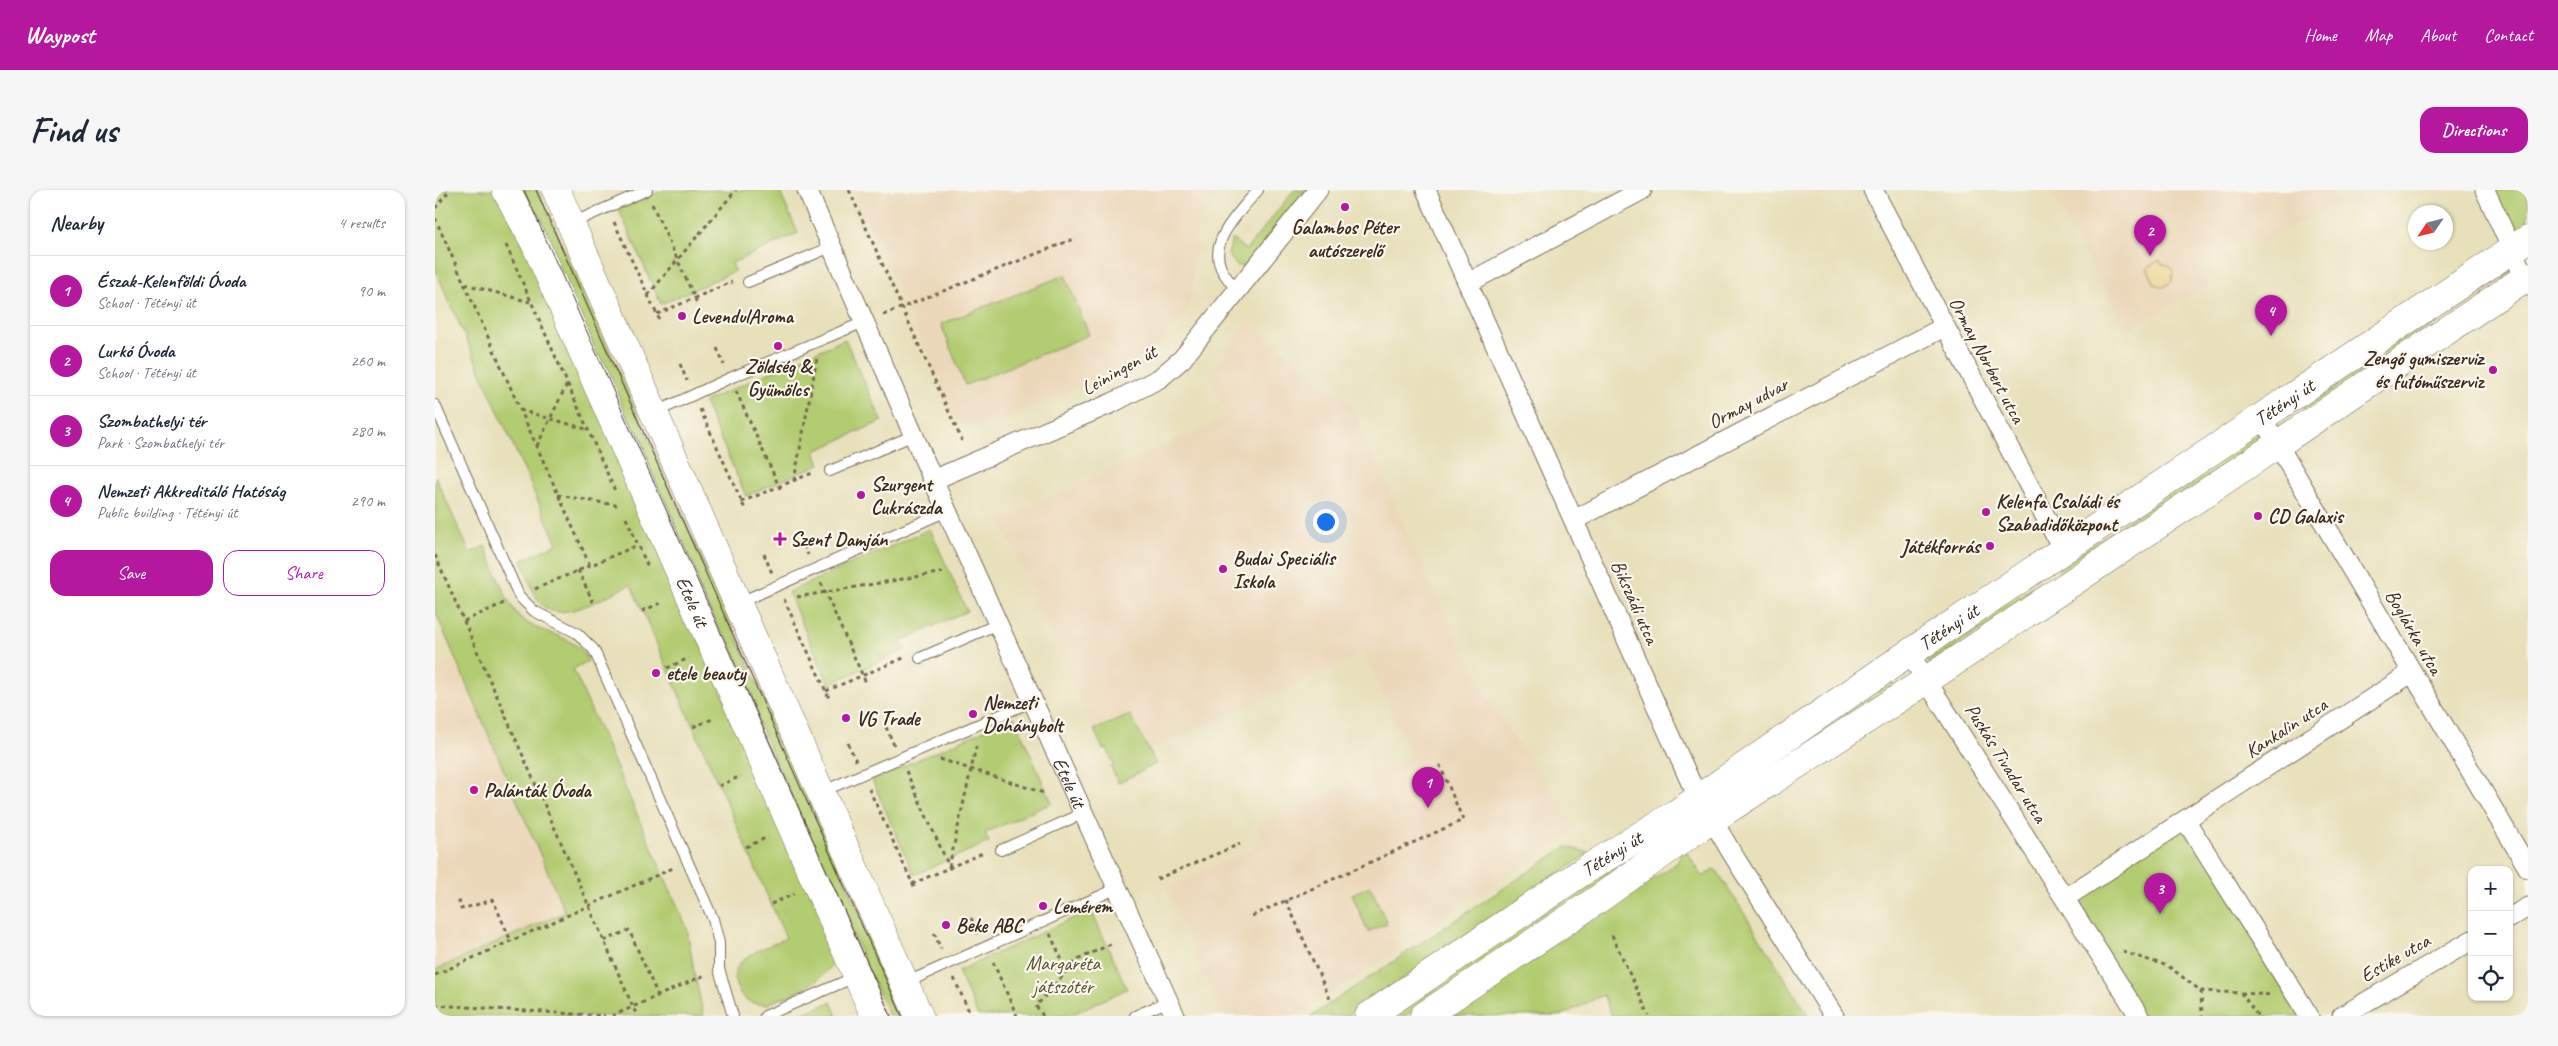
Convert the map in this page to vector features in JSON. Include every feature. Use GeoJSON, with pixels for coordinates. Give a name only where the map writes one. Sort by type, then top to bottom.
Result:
{"type":"FeatureCollection","features":[{"type":"Feature","properties":{"kind":"street","name":"Etele út"},"geometry":{"type":"LineString","coordinates":[[506,190],[535,243],[875,1016]]}},
{"type":"Feature","properties":{"kind":"street","name":"Etele út"},"geometry":{"type":"LineString","coordinates":[[556,190],[919,1016]]}},
{"type":"Feature","properties":{"kind":"street","name":"Etele út"},"geometry":{"type":"LineString","coordinates":[[807,190],[947,512],[1172,1008]]}},
{"type":"Feature","properties":{"kind":"street","name":"Leiningen út"},"geometry":{"type":"LineString","coordinates":[[933,480],[1112,403],[1160,378],[1182,359],[1318,190]]}},
{"type":"Feature","properties":{"kind":"street","name":"Bikszádi utca"},"geometry":{"type":"LineString","coordinates":[[1426,190],[1691,781],[1834,1016]]}},
{"type":"Feature","properties":{"kind":"street"},"geometry":{"type":"LineString","coordinates":[[1468,283],[1642,190]]}},
{"type":"Feature","properties":{"kind":"street","name":"Ormay Norbert utca"},"geometry":{"type":"LineString","coordinates":[[1873,190],[1943,326],[2063,550]]}},
{"type":"Feature","properties":{"kind":"street"},"geometry":{"type":"LineString","coordinates":[[2485,190],[2521,244],[2527,278]]}},
{"type":"Feature","properties":{"kind":"street","name":"Tétényi út"},"geometry":{"type":"LineString","coordinates":[[1424,1016],[1706,808],[1909,653],[2521,244]]}},
{"type":"Feature","properties":{"kind":"street","name":"Tétényi út"},"geometry":{"type":"LineString","coordinates":[[1369,1016],[1582,872],[1706,808],[1927,680],[2527,278]]}},
{"type":"Feature","properties":{"kind":"street","name":"Ormay udvar"},"geometry":{"type":"LineString","coordinates":[[1574,520],[1943,326]]}},
{"type":"Feature","properties":{"kind":"street","name":"Boglárka utca"},"geometry":{"type":"LineString","coordinates":[[2262,418],[2528,868]]}},
{"type":"Feature","properties":{"kind":"street","name":"Puskás Tivadar utca"},"geometry":{"type":"LineString","coordinates":[[1909,653],[2139,1016]]}},
{"type":"Feature","properties":{"kind":"street","name":"Kankalin utca"},"geometry":{"type":"LineString","coordinates":[[2065,898],[2186,821],[2411,672]]}},
{"type":"Feature","properties":{"kind":"street"},"geometry":{"type":"LineString","coordinates":[[2186,821],[2309,1016]]}},
{"type":"Feature","properties":{"kind":"street"},"geometry":{"type":"LineString","coordinates":[[2513,916],[2528,907]]}},
{"type":"Feature","properties":{"kind":"street","name":"Estike utca"},"geometry":{"type":"LineString","coordinates":[[2342,1016],[2468,942]]}},
{"type":"Feature","properties":{"kind":"lane"},"geometry":{"type":"LineString","coordinates":[[571,224],[646,190]]}},
{"type":"Feature","properties":{"kind":"lane"},"geometry":{"type":"LineString","coordinates":[[1237,291],[1221,270],[1219,249],[1224,231],[1258,190]]}},
{"type":"Feature","properties":{"kind":"lane"},"geometry":{"type":"LineString","coordinates":[[748,282],[831,247]]}},
{"type":"Feature","properties":{"kind":"lane"},"geometry":{"type":"LineString","coordinates":[[653,413],[730,378],[864,322]]}},
{"type":"Feature","properties":{"kind":"lane"},"geometry":{"type":"LineString","coordinates":[[435,405],[519,596],[534,611],[577,633],[594,650],[713,919],[719,944],[719,969],[733,1016]]}},
{"type":"Feature","properties":{"kind":"lane"},"geometry":{"type":"LineString","coordinates":[[830,471],[914,436]]}},
{"type":"Feature","properties":{"kind":"lane"},"geometry":{"type":"LineString","coordinates":[[737,603],[947,512]]}},
{"type":"Feature","properties":{"kind":"lane"},"geometry":{"type":"LineString","coordinates":[[920,658],[998,624]]}},
{"type":"Feature","properties":{"kind":"lane"},"geometry":{"type":"LineString","coordinates":[[820,793],[1033,701]]}},
{"type":"Feature","properties":{"kind":"lane"},"geometry":{"type":"LineString","coordinates":[[1001,850],[1084,813]]}},
{"type":"Feature","properties":{"kind":"lane"},"geometry":{"type":"LineString","coordinates":[[904,984],[1118,888]]}},
{"type":"Feature","properties":{"kind":"lane"},"geometry":{"type":"LineString","coordinates":[[765,1016],[858,975]]}},
{"type":"Feature","properties":{"kind":"lane"},"geometry":{"type":"LineString","coordinates":[[1135,1016],[1172,1008]]}},
{"type":"Feature","properties":{"kind":"path"},"geometry":{"type":"LineString","coordinates":[[435,208],[450,190]]}},
{"type":"Feature","properties":{"kind":"path"},"geometry":{"type":"LineString","coordinates":[[646,190],[697,304]]}},
{"type":"Feature","properties":{"kind":"path"},"geometry":{"type":"LineString","coordinates":[[648,295],[736,190]]}},
{"type":"Feature","properties":{"kind":"path"},"geometry":{"type":"LineString","coordinates":[[849,190],[962,441]]}},
{"type":"Feature","properties":{"kind":"path"},"geometry":{"type":"LineString","coordinates":[[607,207],[659,320]]}},
{"type":"Feature","properties":{"kind":"path"},"geometry":{"type":"LineString","coordinates":[[435,218],[590,566]]}},
{"type":"Feature","properties":{"kind":"path"},"geometry":{"type":"LineString","coordinates":[[864,322],[1075,238]]}},
{"type":"Feature","properties":{"kind":"path"},"geometry":{"type":"LineString","coordinates":[[657,314],[738,280],[748,282]]}},
{"type":"Feature","properties":{"kind":"path"},"geometry":{"type":"LineString","coordinates":[[465,284],[531,303]]}},
{"type":"Feature","properties":{"kind":"path"},"geometry":{"type":"LineString","coordinates":[[795,481],[820,341]]}},
{"type":"Feature","properties":{"kind":"path"},"geometry":{"type":"LineString","coordinates":[[717,348],[782,493]]}},
{"type":"Feature","properties":{"kind":"path"},"geometry":{"type":"LineString","coordinates":[[679,364],[745,509]]}},
{"type":"Feature","properties":{"kind":"path"},"geometry":{"type":"LineString","coordinates":[[537,446],[548,419],[567,384]]}},
{"type":"Feature","properties":{"kind":"path"},"geometry":{"type":"LineString","coordinates":[[521,410],[587,429]]}},
{"type":"Feature","properties":{"kind":"path"},"geometry":{"type":"LineString","coordinates":[[741,502],[819,471],[830,471]]}},
{"type":"Feature","properties":{"kind":"path"},"geometry":{"type":"LineString","coordinates":[[558,495],[621,506]]}},
{"type":"Feature","properties":{"kind":"path"},"geometry":{"type":"LineString","coordinates":[[801,538],[866,683]]}},
{"type":"Feature","properties":{"kind":"path"},"geometry":{"type":"LineString","coordinates":[[539,587],[638,545]]}},
{"type":"Feature","properties":{"kind":"path"},"geometry":{"type":"LineString","coordinates":[[764,554],[829,698]]}},
{"type":"Feature","properties":{"kind":"path"},"geometry":{"type":"LineString","coordinates":[[435,555],[637,1016]]}},
{"type":"Feature","properties":{"kind":"path"},"geometry":{"type":"LineString","coordinates":[[578,570],[593,602]]}},
{"type":"Feature","properties":{"kind":"path"},"geometry":{"type":"LineString","coordinates":[[784,599],[945,572]]}},
{"type":"Feature","properties":{"kind":"path"},"geometry":{"type":"LineString","coordinates":[[464,621],[519,596]]}},
{"type":"Feature","properties":{"kind":"path"},"geometry":{"type":"LineString","coordinates":[[642,612],[664,602]]}},
{"type":"Feature","properties":{"kind":"path"},"geometry":{"type":"LineString","coordinates":[[826,691],[911,654],[920,658]]}},
{"type":"Feature","properties":{"kind":"path"},"geometry":{"type":"LineString","coordinates":[[667,668],[689,658]]}},
{"type":"Feature","properties":{"kind":"path"},"geometry":{"type":"LineString","coordinates":[[693,727],[715,718]]}},
{"type":"Feature","properties":{"kind":"path"},"geometry":{"type":"LineString","coordinates":[[949,868],[981,723]]}},
{"type":"Feature","properties":{"kind":"path"},"geometry":{"type":"LineString","coordinates":[[886,727],[952,873]]}},
{"type":"Feature","properties":{"kind":"path"},"geometry":{"type":"LineString","coordinates":[[848,743],[915,889]]}},
{"type":"Feature","properties":{"kind":"path"},"geometry":{"type":"LineString","coordinates":[[917,751],[1043,793]]}},
{"type":"Feature","properties":{"kind":"path"},"geometry":{"type":"LineString","coordinates":[[1253,916],[1463,820],[1438,762]]}},
{"type":"Feature","properties":{"kind":"path"},"geometry":{"type":"LineString","coordinates":[[719,786],[741,776]]}},
{"type":"Feature","properties":{"kind":"path"},"geometry":{"type":"LineString","coordinates":[[746,847],[768,837]]}},
{"type":"Feature","properties":{"kind":"path"},"geometry":{"type":"LineString","coordinates":[[1157,880],[1240,844]]}},
{"type":"Feature","properties":{"kind":"path"},"geometry":{"type":"LineString","coordinates":[[912,884],[994,848],[1001,850]]}},
{"type":"Feature","properties":{"kind":"path"},"geometry":{"type":"LineString","coordinates":[[435,975],[589,907],[687,861]]}},
{"type":"Feature","properties":{"kind":"path"},"geometry":{"type":"LineString","coordinates":[[771,904],[794,894]]}},
{"type":"Feature","properties":{"kind":"path"},"geometry":{"type":"LineString","coordinates":[[461,902],[459,902],[461,909],[493,900],[511,941]]}},
{"type":"Feature","properties":{"kind":"path"},"geometry":{"type":"LineString","coordinates":[[1286,900],[1330,999]]}},
{"type":"Feature","properties":{"kind":"path"},"geometry":{"type":"LineString","coordinates":[[971,918],[991,957],[1017,1016]]}},
{"type":"Feature","properties":{"kind":"path"},"geometry":{"type":"LineString","coordinates":[[1044,921],[1067,971]]}},
{"type":"Feature","properties":{"kind":"path"},"geometry":{"type":"LineString","coordinates":[[605,942],[629,930],[658,996]]}},
{"type":"Feature","properties":{"kind":"path"},"geometry":{"type":"LineString","coordinates":[[1611,934],[1649,1016]]}},
{"type":"Feature","properties":{"kind":"path"},"geometry":{"type":"LineString","coordinates":[[2093,942],[2168,966],[2201,991],[2241,993],[2258,1016]]}},
{"type":"Feature","properties":{"kind":"path"},"geometry":{"type":"LineString","coordinates":[[1043,1016],[1036,1006],[1077,960],[1111,944]]}},
{"type":"Feature","properties":{"kind":"path"},"geometry":{"type":"LineString","coordinates":[[611,1016],[719,969]]}},
{"type":"Feature","properties":{"kind":"path"},"geometry":{"type":"LineString","coordinates":[[2201,991],[2202,1016]]}},
{"type":"Feature","properties":{"kind":"path"},"geometry":{"type":"LineString","coordinates":[[435,1005],[605,1016]]}},
{"type":"Feature","properties":{"kind":"shaded area"},"geometry":{"type":"Polygon","coordinates":[[[854,190],[1223,190],[1197,222],[1191,302],[1184,315],[1164,341],[1133,363],[992,425],[979,427],[967,426],[956,420],[854,190]]]}},
{"type":"Feature","properties":{"kind":"shaded area"},"geometry":{"type":"Polygon","coordinates":[[[2050,190],[2333,190],[2339,201],[2254,248],[2246,238],[2197,265],[2210,285],[2127,330],[2050,190]]]}},
{"type":"Feature","properties":{"kind":"shaded area"},"geometry":{"type":"Polygon","coordinates":[[[1248,323],[1350,403],[1446,618],[1493,707],[1577,829],[1298,1016],[1223,1016],[1166,888],[1265,843],[1257,825],[1411,756],[1364,654],[1148,750],[1130,715],[1094,730],[1000,520],[1228,417],[1210,374],[1248,323]]]}},
{"type":"Feature","properties":{"kind":"shaded area","name":"Palánták Óvoda"},"geometry":{"type":"Polygon","coordinates":[[[456,659],[565,912],[435,970],[435,668],[456,659]]]}},
{"type":"Feature","properties":{"kind":"green space"},"geometry":{"type":"Polygon","coordinates":[[[435,190],[500,190],[837,953],[832,964],[818,980],[799,991],[768,1004],[752,1003],[742,996],[735,981],[735,972],[747,957],[786,938],[631,585],[596,602],[569,611],[557,612],[546,608],[538,600],[531,585],[522,560],[557,544],[435,269],[435,190]]]}},
{"type":"Feature","properties":{"kind":"green space"},"geometry":{"type":"Polygon","coordinates":[[[522,190],[538,190],[905,1016],[889,1016],[522,190]]]}},
{"type":"Feature","properties":{"kind":"green space"},"geometry":{"type":"Polygon","coordinates":[[[664,190],[779,190],[798,233],[732,263],[735,271],[661,304],[619,210],[664,190]]]}},
{"type":"Feature","properties":{"kind":"green space"},"geometry":{"type":"Polygon","coordinates":[[[1294,190],[1307,190],[1245,266],[1237,266],[1228,255],[1232,239],[1246,250],[1294,190]]]}},
{"type":"Feature","properties":{"kind":"green space"},"geometry":{"type":"Polygon","coordinates":[[[2485,190],[2528,190],[2528,239],[2513,249],[2485,190]]]}},
{"type":"Feature","properties":{"kind":"green space"},"geometry":{"type":"Polygon","coordinates":[[[2508,266],[2514,270],[2303,412],[2304,403],[2508,266]]]}},
{"type":"Feature","properties":{"kind":"green space"},"geometry":{"type":"Polygon","coordinates":[[[1065,275],[1089,335],[965,385],[941,324],[1065,275]]]}},
{"type":"Feature","properties":{"kind":"green space"},"geometry":{"type":"Polygon","coordinates":[[[845,339],[882,421],[815,451],[820,464],[746,496],[704,402],[845,339]]]}},
{"type":"Feature","properties":{"kind":"green space"},"geometry":{"type":"Polygon","coordinates":[[[2256,435],[2259,436],[2261,441],[2063,575],[2058,568],[2256,435]]]}},
{"type":"Feature","properties":{"kind":"green space"},"geometry":{"type":"Polygon","coordinates":[[[435,476],[470,553],[485,546],[505,594],[516,612],[529,624],[575,645],[588,661],[573,669],[687,928],[704,1016],[435,1016],[435,970],[565,912],[435,611],[435,476]]]}},
{"type":"Feature","properties":{"kind":"green space"},"geometry":{"type":"Polygon","coordinates":[[[930,529],[967,611],[901,641],[905,650],[829,684],[788,592],[930,529]]]}},
{"type":"Feature","properties":{"kind":"green space"},"geometry":{"type":"Polygon","coordinates":[[[2041,580],[2045,587],[1929,664],[1925,659],[2041,580]]]}},
{"type":"Feature","properties":{"kind":"green space"},"geometry":{"type":"Polygon","coordinates":[[[1891,679],[1896,687],[1730,798],[1723,794],[1891,679]]]}},
{"type":"Feature","properties":{"kind":"green space"},"geometry":{"type":"Polygon","coordinates":[[[1130,715],[1156,764],[1118,783],[1111,767],[1114,765],[1107,748],[1103,749],[1094,730],[1130,715]]]}},
{"type":"Feature","properties":{"kind":"green space"},"geometry":{"type":"Polygon","coordinates":[[[1014,717],[1052,803],[985,833],[989,842],[914,875],[872,780],[1014,717]]]}},
{"type":"Feature","properties":{"kind":"green space"},"geometry":{"type":"Polygon","coordinates":[[[2186,821],[2309,1016],[2139,1016],[2065,898],[2186,821]]]}},
{"type":"Feature","properties":{"kind":"green space"},"geometry":{"type":"Polygon","coordinates":[[[1671,827],[1675,834],[1405,1016],[1390,1016],[1671,827]]]}},
{"type":"Feature","properties":{"kind":"green space"},"geometry":{"type":"Polygon","coordinates":[[[1566,847],[1590,853],[1347,1016],[1311,1016],[1566,847]]]}},
{"type":"Feature","properties":{"kind":"green space"},"geometry":{"type":"Polygon","coordinates":[[[1684,848],[1703,877],[1713,869],[1718,872],[1809,1016],[1612,1016],[1603,995],[1560,1016],[1448,1016],[1677,863],[1684,848]]]}},
{"type":"Feature","properties":{"kind":"green space"},"geometry":{"type":"Polygon","coordinates":[[[1370,886],[1387,923],[1368,932],[1352,894],[1370,886]]]}},
{"type":"Feature","properties":{"kind":"green space","name":"Margaréta játszótér"},"geometry":{"type":"Polygon","coordinates":[[[1091,910],[1127,989],[1068,1016],[978,1016],[958,971],[1091,910]]]}},
{"type":"Feature","properties":{"kind":"green space"},"geometry":{"type":"Polygon","coordinates":[[[831,1002],[837,1016],[796,1016],[831,1002]]]}},
{"type":"Feature","properties":{"kind":"sand"},"geometry":{"type":"Polygon","coordinates":[[[2160,260],[2162,264],[2168,265],[2173,271],[2172,281],[2164,287],[2155,284],[2147,268],[2160,260]]]}},
{"type":"Feature","properties":{"kind":"tram line"},"geometry":{"type":"LineString","coordinates":[[524,190],[891,1016]]}},
{"type":"Feature","properties":{"kind":"tram line"},"geometry":{"type":"LineString","coordinates":[[536,190],[902,1016]]}},
{"type":"Feature","properties":{"kind":"place","name":"Galambos Péter autószerelő"},"geometry":{"type":"Point","coordinates":[1345,207]}},
{"type":"Feature","properties":{"kind":"place","name":"Lurkó Óvoda"},"geometry":{"type":"Point","coordinates":[2150,256]}},
{"type":"Feature","properties":{"kind":"place","name":"LevendulAroma"},"geometry":{"type":"Point","coordinates":[682,316]}},
{"type":"Feature","properties":{"kind":"place","name":"Nemzeti Akkreditáló Hatóság"},"geometry":{"type":"Point","coordinates":[2271,336]}},
{"type":"Feature","properties":{"kind":"place","name":"Zöldség & Gyümölcs"},"geometry":{"type":"Point","coordinates":[778,346]}},
{"type":"Feature","properties":{"kind":"place","name":"Zengő gumiszerviz és futóműszerviz"},"geometry":{"type":"Point","coordinates":[2493,370]}},
{"type":"Feature","properties":{"kind":"place","name":"Szurgent Cukrászda"},"geometry":{"type":"Point","coordinates":[861,495]}},
{"type":"Feature","properties":{"kind":"place","name":"Kelenfa Családi és Szabadidőközpont"},"geometry":{"type":"Point","coordinates":[1986,512]}},
{"type":"Feature","properties":{"kind":"place","name":"CD Galaxis"},"geometry":{"type":"Point","coordinates":[2258,516]}},
{"type":"Feature","properties":{"kind":"place","name":"Szent Damján"},"geometry":{"type":"Point","coordinates":[780,539]}},
{"type":"Feature","properties":{"kind":"place","name":"Játékforrás"},"geometry":{"type":"Point","coordinates":[1990,546]}},
{"type":"Feature","properties":{"kind":"place","name":"Budai Speciális Iskola"},"geometry":{"type":"Point","coordinates":[1223,569]}},
{"type":"Feature","properties":{"kind":"place","name":"etele beauty"},"geometry":{"type":"Point","coordinates":[656,673]}},
{"type":"Feature","properties":{"kind":"place","name":"Nemzeti Dohánybolt"},"geometry":{"type":"Point","coordinates":[973,714]}},
{"type":"Feature","properties":{"kind":"place","name":"VG Trade"},"geometry":{"type":"Point","coordinates":[846,718]}},
{"type":"Feature","properties":{"kind":"place","name":"Palánták Óvoda"},"geometry":{"type":"Point","coordinates":[474,790]}},
{"type":"Feature","properties":{"kind":"place","name":"Észak-Kelenföldi Óvoda"},"geometry":{"type":"Point","coordinates":[1428,808]}},
{"type":"Feature","properties":{"kind":"place","name":"Lemérem"},"geometry":{"type":"Point","coordinates":[1043,906]}},
{"type":"Feature","properties":{"kind":"place","name":"Szombathelyi tér"},"geometry":{"type":"Point","coordinates":[2160,914]}},
{"type":"Feature","properties":{"kind":"place","name":"Beke ABC"},"geometry":{"type":"Point","coordinates":[946,925]}}]}
